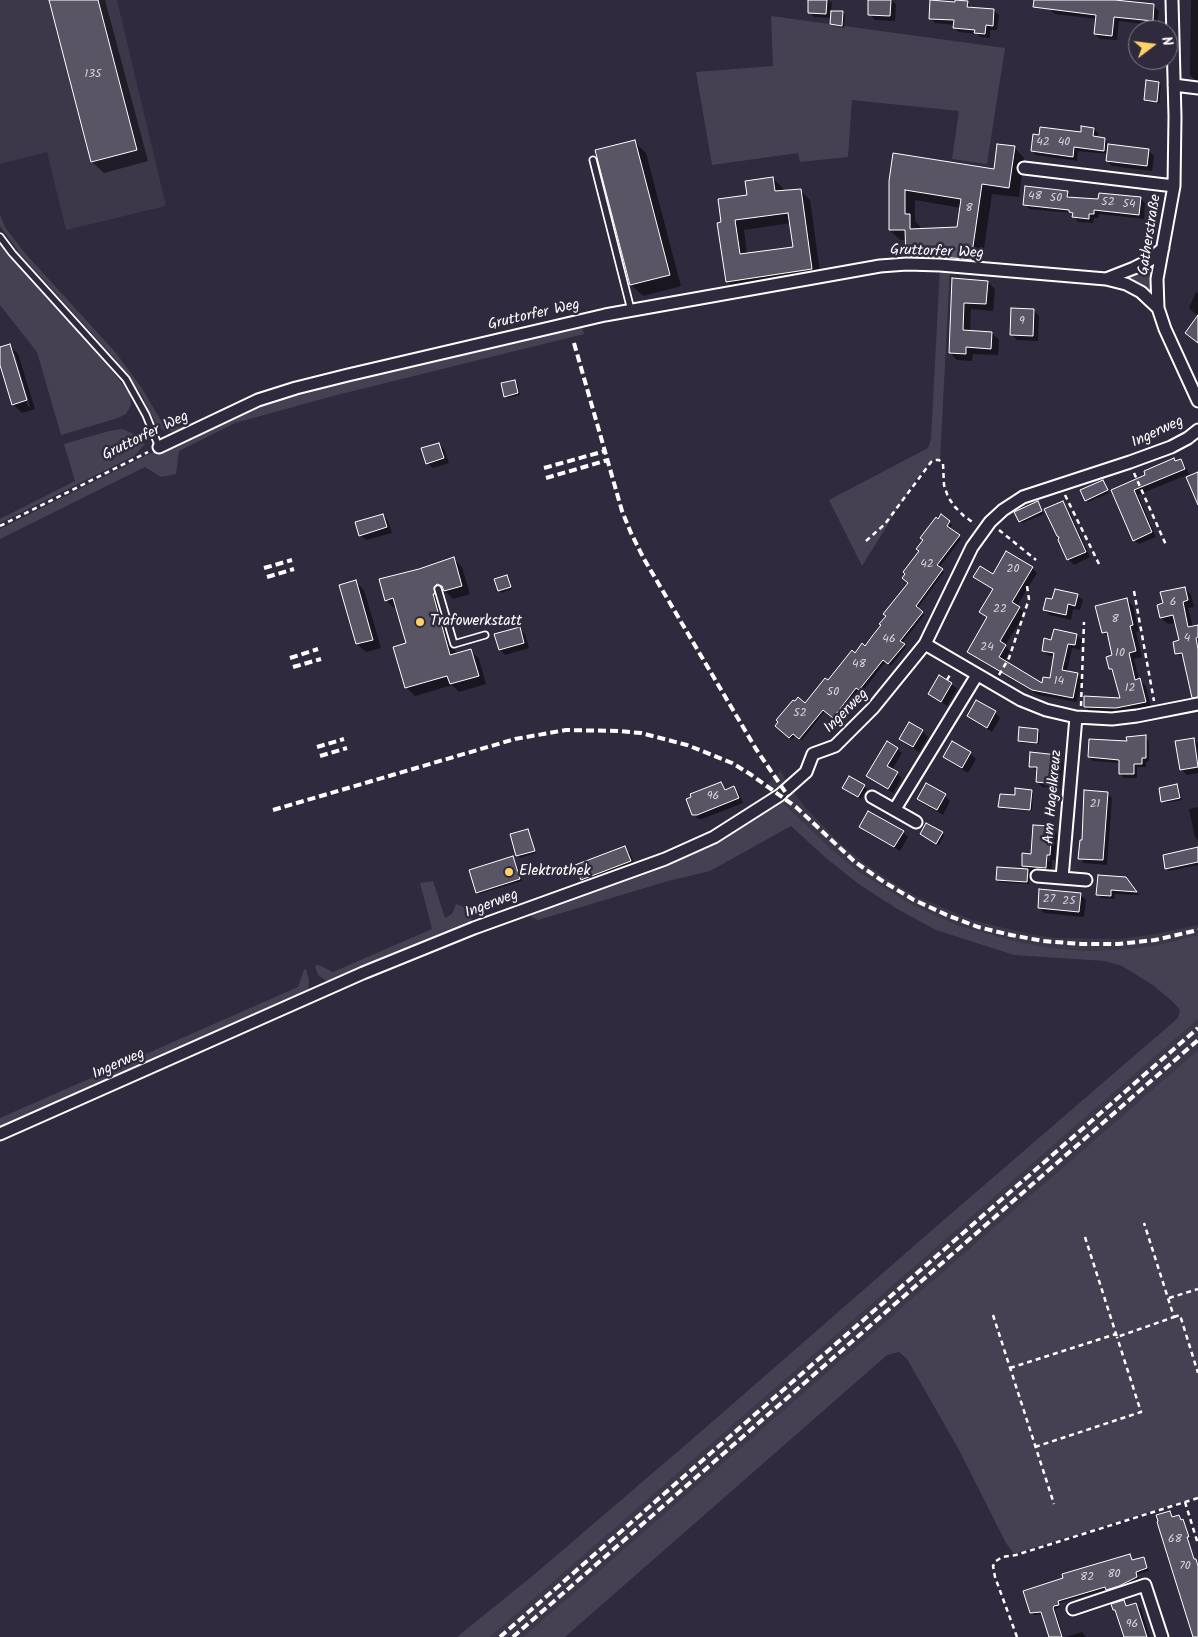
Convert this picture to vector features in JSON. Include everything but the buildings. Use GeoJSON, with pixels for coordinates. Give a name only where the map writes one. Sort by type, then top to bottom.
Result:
{"type":"FeatureCollection","features":[{"type":"Feature","properties":{"kind":"street","name":"Gatherstraße"},"geometry":{"type":"LineString","coordinates":[[1172,0],[1174,186],[1157,279],[1158,308],[1165,329],[1198,401]]}},
{"type":"Feature","properties":{"kind":"street"},"geometry":{"type":"LineString","coordinates":[[1174,85],[1198,88]]}},
{"type":"Feature","properties":{"kind":"street","name":"Gatherstraße"},"geometry":{"type":"LineString","coordinates":[[1024,168],[1174,186]]}},
{"type":"Feature","properties":{"kind":"street","name":"Gruttorfer Weg"},"geometry":{"type":"LineString","coordinates":[[1106,279],[1150,260],[1163,248]]}},
{"type":"Feature","properties":{"kind":"street","name":"Gruttorfer Weg"},"geometry":{"type":"LineString","coordinates":[[159,447],[258,400],[296,388],[433,354],[631,310],[880,266],[908,264],[940,265],[1106,279],[1126,284],[1141,292],[1158,308]]}},
{"type":"Feature","properties":{"kind":"street","name":"Ingerweg"},"geometry":{"type":"LineString","coordinates":[[0,1134],[363,974],[474,928],[664,860],[714,837],[780,795],[806,772],[813,754],[835,746],[873,708],[925,644],[972,547],[987,526],[1003,510],[1023,497],[1171,447],[1198,430]]}},
{"type":"Feature","properties":{"kind":"street"},"geometry":{"type":"LineString","coordinates":[[925,644],[1021,700],[1078,717],[1112,719],[1198,704]]}},
{"type":"Feature","properties":{"kind":"street"},"geometry":{"type":"LineString","coordinates":[[895,809],[976,675]]}},
{"type":"Feature","properties":{"kind":"street","name":"Am Hagelkreuz"},"geometry":{"type":"LineString","coordinates":[[1062,878],[1078,717]]}},
{"type":"Feature","properties":{"kind":"street"},"geometry":{"type":"LineString","coordinates":[[872,797],[916,822]]}},
{"type":"Feature","properties":{"kind":"street"},"geometry":{"type":"LineString","coordinates":[[1037,876],[1086,880]]}},
{"type":"Feature","properties":{"kind":"street"},"geometry":{"type":"LineString","coordinates":[[1073,1609],[1145,1586],[1162,1637]]}},
{"type":"Feature","properties":{"kind":"lane"},"geometry":{"type":"LineString","coordinates":[[593,160],[631,310]]}},
{"type":"Feature","properties":{"kind":"lane"},"geometry":{"type":"LineString","coordinates":[[0,236],[12,253],[126,379],[146,415],[159,447]]}},
{"type":"Feature","properties":{"kind":"lane"},"geometry":{"type":"LineString","coordinates":[[438,589],[454,644],[484,635]]}},
{"type":"Feature","properties":{"kind":"path","name":"Gruttorfer Weg"},"geometry":{"type":"LineString","coordinates":[[0,526],[159,447]]}},
{"type":"Feature","properties":{"kind":"path"},"geometry":{"type":"LineString","coordinates":[[866,541],[885,524],[930,462],[939,460],[943,464],[944,485],[948,497],[955,507],[964,516],[987,526],[1036,560]]}},
{"type":"Feature","properties":{"kind":"path","name":"Ingerweg"},"geometry":{"type":"LineString","coordinates":[[1130,462],[1166,545]]}},
{"type":"Feature","properties":{"kind":"path"},"geometry":{"type":"LineString","coordinates":[[1060,484],[1099,564]]}},
{"type":"Feature","properties":{"kind":"path"},"geometry":{"type":"LineString","coordinates":[[994,685],[1009,658],[1029,599],[1027,586]]}},
{"type":"Feature","properties":{"kind":"path"},"geometry":{"type":"LineString","coordinates":[[1134,592],[1156,712]]}},
{"type":"Feature","properties":{"kind":"path"},"geometry":{"type":"LineString","coordinates":[[1078,717],[1084,622]]}},
{"type":"Feature","properties":{"kind":"path"},"geometry":{"type":"LineString","coordinates":[[1144,1222],[1174,1317]]}},
{"type":"Feature","properties":{"kind":"path"},"geometry":{"type":"LineString","coordinates":[[1035,1447],[1141,1412],[1084,1237]]}},
{"type":"Feature","properties":{"kind":"path"},"geometry":{"type":"LineString","coordinates":[[1169,1298],[1198,1289]]}},
{"type":"Feature","properties":{"kind":"path"},"geometry":{"type":"LineString","coordinates":[[993,1315],[1054,1504]]}},
{"type":"Feature","properties":{"kind":"path"},"geometry":{"type":"LineString","coordinates":[[1010,1368],[1180,1316],[1198,1373]]}},
{"type":"Feature","properties":{"kind":"path"},"geometry":{"type":"LineString","coordinates":[[1018,1637],[995,1577],[993,1566],[1002,1557],[1016,1555],[1198,1498]]}},
{"type":"Feature","properties":{"kind":"path"},"geometry":{"type":"LineString","coordinates":[[1185,1502],[1198,1544]]}},
{"type":"Feature","properties":{"kind":"shaded area"},"geometry":{"type":"Polygon","coordinates":[[[0,0],[117,0],[166,206],[66,230],[47,152],[0,164],[0,0]]]}},
{"type":"Feature","properties":{"kind":"shaded area"},"geometry":{"type":"Polygon","coordinates":[[[771,16],[1005,48],[987,164],[952,159],[959,111],[852,100],[848,157],[800,162],[798,153],[712,165],[696,72],[773,66],[771,16]]]}},
{"type":"Feature","properties":{"kind":"shaded area"},"geometry":{"type":"Polygon","coordinates":[[[0,215],[5,227],[23,251],[116,353],[141,387],[160,419],[169,427],[179,427],[203,421],[178,432],[164,431],[156,424],[141,394],[115,359],[20,254],[0,226],[0,215]]]}},
{"type":"Feature","properties":{"kind":"shaded area"},"geometry":{"type":"Polygon","coordinates":[[[0,243],[121,382],[130,395],[131,405],[126,414],[61,435],[37,352],[0,305],[0,243]]]}},
{"type":"Feature","properties":{"kind":"shaded area"},"geometry":{"type":"Polygon","coordinates":[[[1151,264],[1154,267],[1150,293],[1127,279],[1151,264]]]}},
{"type":"Feature","properties":{"kind":"shaded area"},"geometry":{"type":"Polygon","coordinates":[[[940,267],[950,268],[940,460],[934,459],[930,462],[917,478],[862,566],[829,500],[928,448],[931,439],[940,267]]]}},
{"type":"Feature","properties":{"kind":"shaded area"},"geometry":{"type":"Polygon","coordinates":[[[581,322],[584,334],[333,396],[235,423],[179,451],[176,474],[161,477],[145,467],[0,539],[0,529],[205,426],[259,401],[581,322]]]}},
{"type":"Feature","properties":{"kind":"shaded area"},"geometry":{"type":"Polygon","coordinates":[[[122,429],[134,434],[145,444],[134,456],[0,523],[0,519],[75,481],[64,444],[122,429]]]}},
{"type":"Feature","properties":{"kind":"shaded area"},"geometry":{"type":"Polygon","coordinates":[[[781,770],[787,783],[803,805],[841,844],[863,862],[916,896],[972,920],[1028,934],[1056,938],[1121,939],[1198,925],[1198,935],[1158,945],[1088,951],[1052,948],[1018,942],[957,925],[907,902],[858,871],[831,849],[776,796],[764,788],[781,770]]]}},
{"type":"Feature","properties":{"kind":"shaded area"},"geometry":{"type":"Polygon","coordinates":[[[778,798],[831,849],[858,871],[907,902],[957,925],[1018,942],[1052,948],[1088,951],[1158,945],[1198,935],[1198,1019],[490,1637],[457,1637],[536,1573],[704,1429],[1178,1018],[1180,1010],[1173,1002],[1153,985],[1122,966],[1105,961],[1014,955],[936,930],[899,910],[860,885],[826,858],[791,826],[710,871],[668,881],[538,920],[530,916],[526,910],[665,861],[778,798]]]}},
{"type":"Feature","properties":{"kind":"shaded area"},"geometry":{"type":"Polygon","coordinates":[[[433,881],[445,918],[452,914],[456,904],[464,907],[474,926],[331,984],[318,975],[315,966],[319,965],[333,972],[432,929],[420,883],[433,881]]]}},
{"type":"Feature","properties":{"kind":"shaded area"},"geometry":{"type":"Polygon","coordinates":[[[306,969],[309,981],[308,991],[302,997],[0,1132],[0,1118],[298,987],[306,969]]]}},
{"type":"Feature","properties":{"kind":"shaded area"},"geometry":{"type":"Polygon","coordinates":[[[1198,1019],[1198,1050],[523,1637],[490,1637],[1198,1019]]]}},
{"type":"Feature","properties":{"kind":"shaded area"},"geometry":{"type":"Polygon","coordinates":[[[1198,1050],[1198,1497],[1014,1554],[1006,1543],[959,1450],[907,1359],[899,1352],[887,1355],[565,1637],[523,1637],[1198,1050]]]}},
{"type":"Feature","properties":{"kind":"railway"},"geometry":{"type":"LineString","coordinates":[[574,343],[622,511],[631,533],[644,559],[756,749],[788,796]]}},
{"type":"Feature","properties":{"kind":"railway"},"geometry":{"type":"LineString","coordinates":[[544,468],[605,451]]}},
{"type":"Feature","properties":{"kind":"railway"},"geometry":{"type":"LineString","coordinates":[[546,478],[608,460]]}},
{"type":"Feature","properties":{"kind":"railway"},"geometry":{"type":"LineString","coordinates":[[264,568],[292,560]]}},
{"type":"Feature","properties":{"kind":"railway"},"geometry":{"type":"LineString","coordinates":[[267,577],[294,569]]}},
{"type":"Feature","properties":{"kind":"railway"},"geometry":{"type":"LineString","coordinates":[[290,658],[318,649]]}},
{"type":"Feature","properties":{"kind":"railway"},"geometry":{"type":"LineString","coordinates":[[293,667],[321,659]]}},
{"type":"Feature","properties":{"kind":"railway"},"geometry":{"type":"LineString","coordinates":[[273,810],[515,739],[566,730],[641,733],[687,745],[732,763],[796,807],[855,862],[884,882],[914,900],[978,927],[1043,941],[1081,944],[1118,944],[1155,940],[1198,930]]}},
{"type":"Feature","properties":{"kind":"railway"},"geometry":{"type":"LineString","coordinates":[[317,747],[344,739]]}},
{"type":"Feature","properties":{"kind":"railway"},"geometry":{"type":"LineString","coordinates":[[320,756],[347,748]]}},
{"type":"Feature","properties":{"kind":"railway"},"geometry":{"type":"LineString","coordinates":[[500,1637],[1198,1028]]}},
{"type":"Feature","properties":{"kind":"railway"},"geometry":{"type":"LineString","coordinates":[[513,1637],[1198,1040]]}},
{"type":"Feature","properties":{"kind":"place","name":"Trafowerkstatt"},"geometry":{"type":"Point","coordinates":[420,622]}},
{"type":"Feature","properties":{"kind":"place","name":"Elektrothek"},"geometry":{"type":"Point","coordinates":[509,872]}}]}
